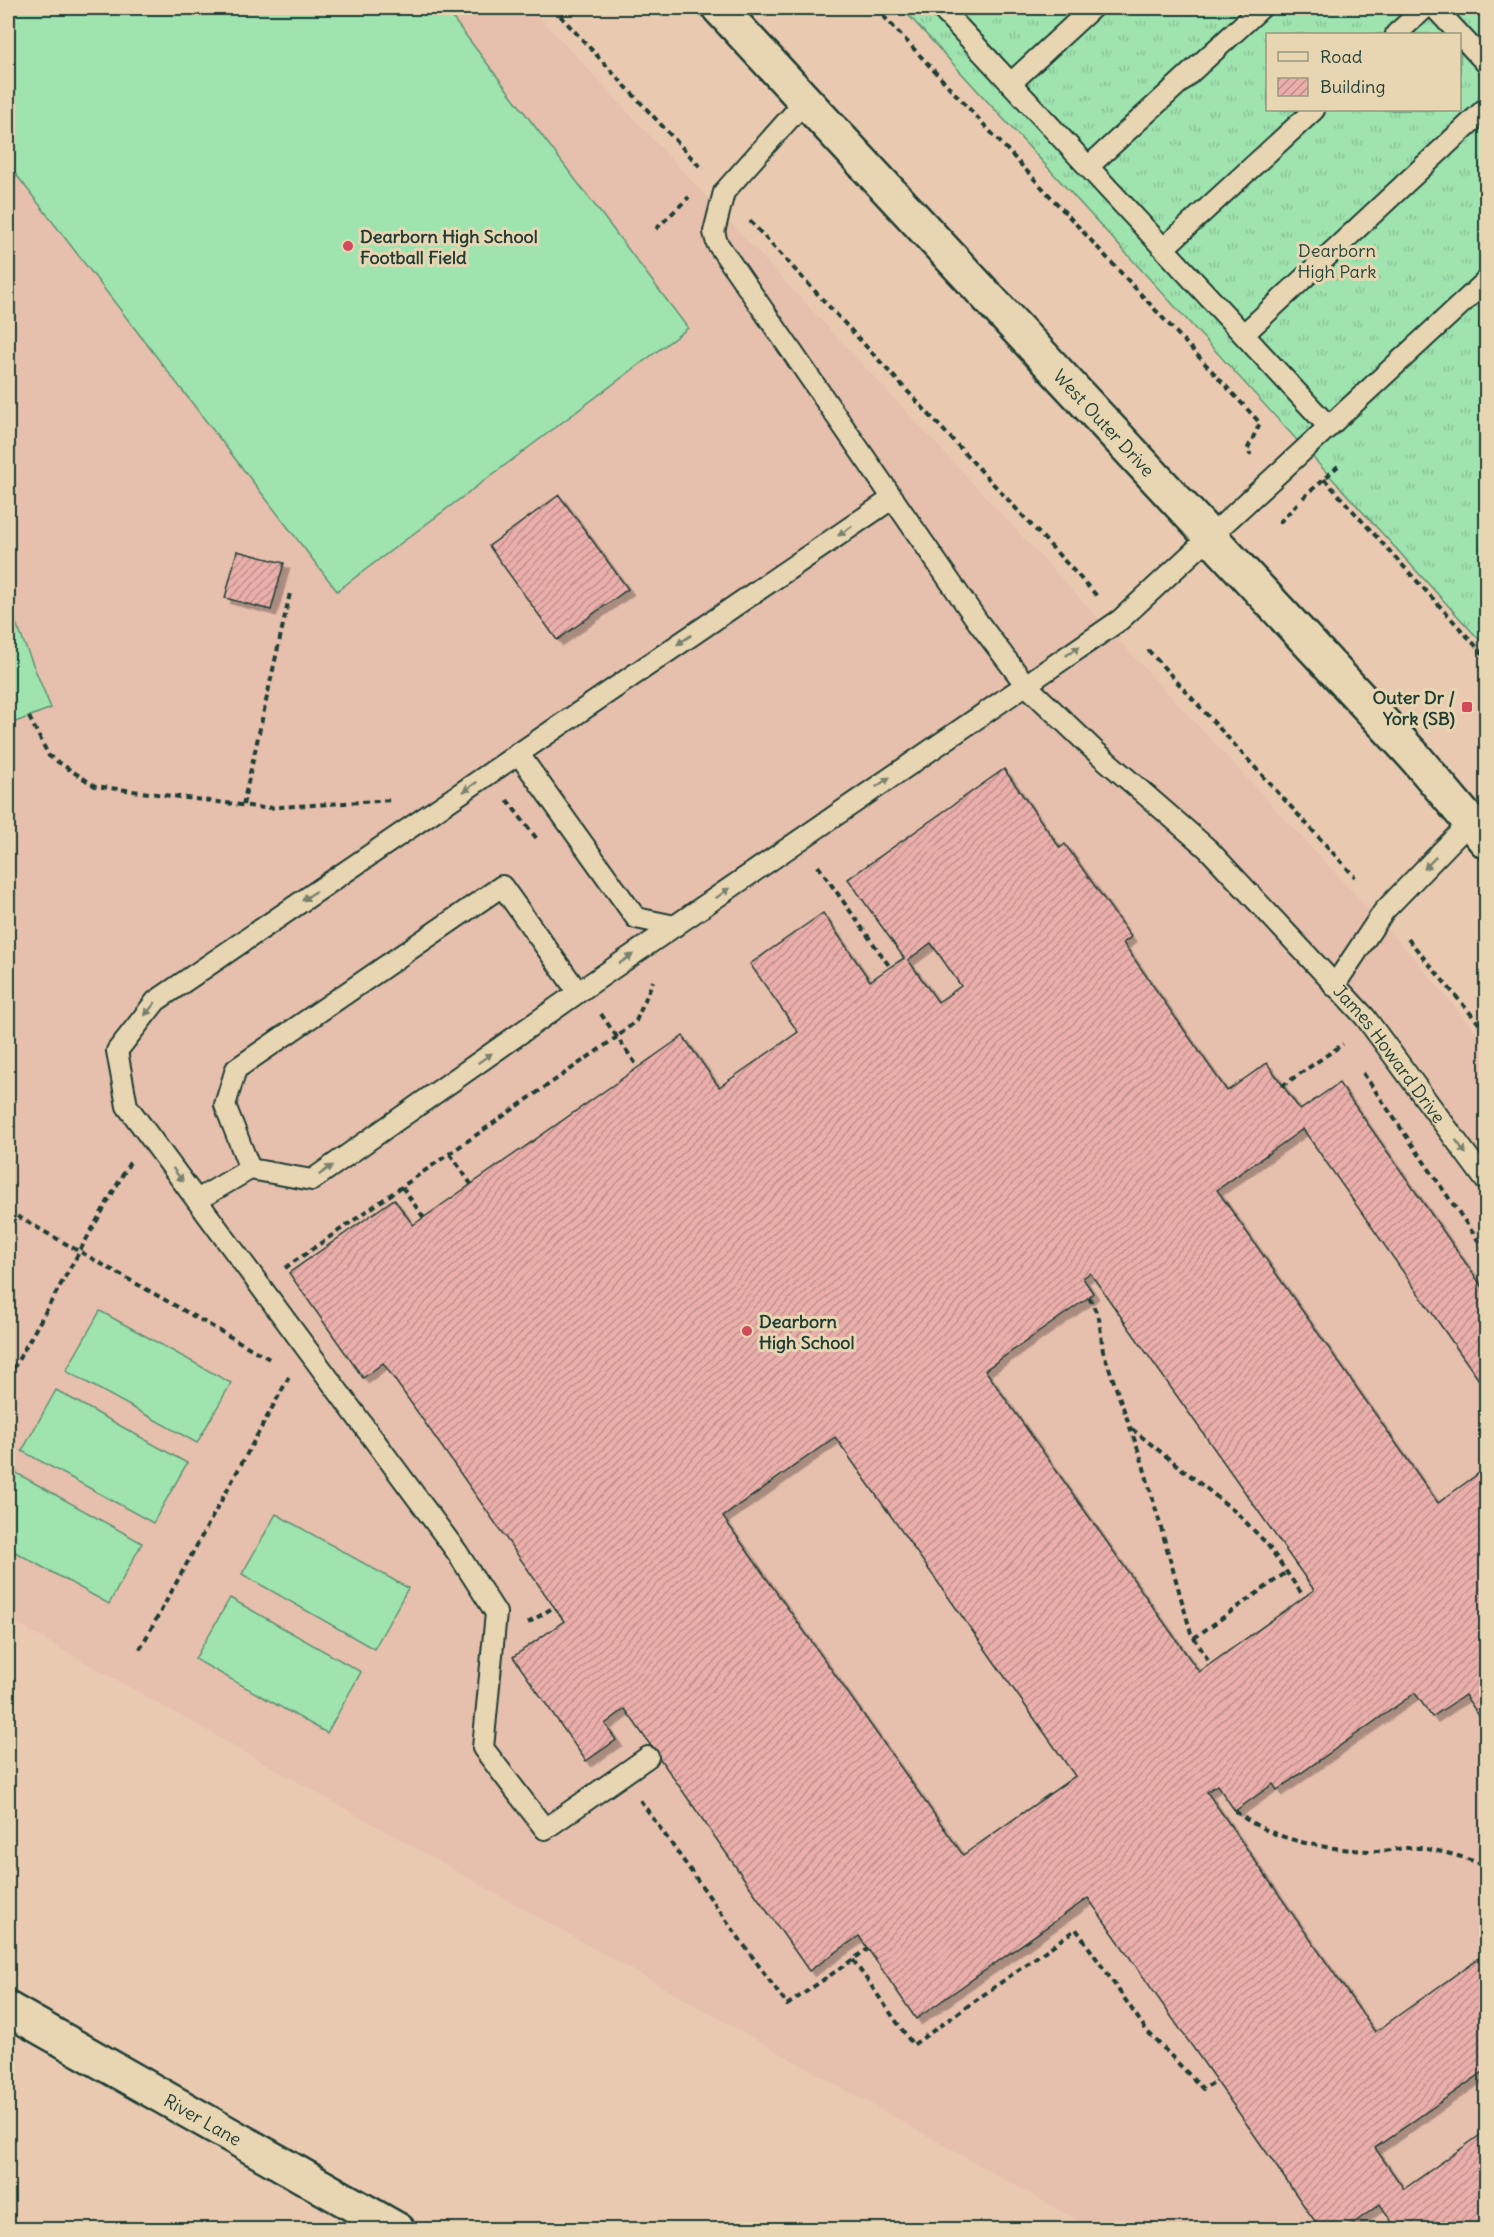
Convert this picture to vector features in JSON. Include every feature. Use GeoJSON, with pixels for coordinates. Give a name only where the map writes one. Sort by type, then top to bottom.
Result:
{"type":"FeatureCollection","features":[{"type":"Feature","properties":{"kind":"main road","name":"West Outer Drive"},"geometry":{"type":"LineString","coordinates":[[719,8],[1481,827]]}},
{"type":"Feature","properties":{"kind":"main road","name":"River Lane"},"geometry":{"type":"LineString","coordinates":[[10,2012],[398,2229]]}},
{"type":"Feature","properties":{"kind":"lane"},"geometry":{"type":"LineString","coordinates":[[941,8],[1329,427]]}},
{"type":"Feature","properties":{"kind":"lane"},"geometry":{"type":"LineString","coordinates":[[1011,83],[1092,8]]}},
{"type":"Feature","properties":{"kind":"lane"},"geometry":{"type":"LineString","coordinates":[[1088,167],[1261,8]]}},
{"type":"Feature","properties":{"kind":"lane"},"geometry":{"type":"LineString","coordinates":[[1397,33],[1425,8]]}},
{"type":"Feature","properties":{"kind":"lane"},"geometry":{"type":"LineString","coordinates":[[1435,8],[1458,33]]}},
{"type":"Feature","properties":{"kind":"lane"},"geometry":{"type":"LineString","coordinates":[[1461,36],[1486,63]]}},
{"type":"Feature","properties":{"kind":"lane"},"geometry":{"type":"LineString","coordinates":[[805,100],[724,192],[714,232],[717,243],[1024,684],[1094,750],[1208,849],[1334,986]]}},
{"type":"Feature","properties":{"kind":"lane"},"geometry":{"type":"LineString","coordinates":[[1244,334],[1486,108]]}},
{"type":"Feature","properties":{"kind":"lane"},"geometry":{"type":"LineString","coordinates":[[1164,248],[1313,111]]}},
{"type":"Feature","properties":{"kind":"lane"},"geometry":{"type":"LineString","coordinates":[[197,1200],[250,1169],[312,1180],[578,992],[1120,620],[1486,281]]}},
{"type":"Feature","properties":{"kind":"lane"},"geometry":{"type":"LineString","coordinates":[[648,1757],[545,1829],[483,1748],[496,1613],[457,1552],[127,1106],[117,1051],[156,1001],[893,498]]}},
{"type":"Feature","properties":{"kind":"lane"},"geometry":{"type":"LineString","coordinates":[[518,753],[636,918],[675,926]]}},
{"type":"Feature","properties":{"kind":"lane","name":"James Howard Drive"},"geometry":{"type":"LineString","coordinates":[[1481,827],[1384,911],[1334,986],[1365,1017],[1486,1181]]}},
{"type":"Feature","properties":{"kind":"lane"},"geometry":{"type":"LineString","coordinates":[[250,1169],[225,1106],[236,1069],[502,886],[578,992]]}},
{"type":"Feature","properties":{"kind":"path"},"geometry":{"type":"LineString","coordinates":[[554,8],[709,177]]}},
{"type":"Feature","properties":{"kind":"path"},"geometry":{"type":"LineString","coordinates":[[876,8],[1260,423],[1247,450],[1297,504]]}},
{"type":"Feature","properties":{"kind":"path"},"geometry":{"type":"LineString","coordinates":[[656,229],[694,192]]}},
{"type":"Feature","properties":{"kind":"path"},"geometry":{"type":"LineString","coordinates":[[745,214],[1098,597]]}},
{"type":"Feature","properties":{"kind":"path"},"geometry":{"type":"LineString","coordinates":[[1324,479],[1486,657]]}},
{"type":"Feature","properties":{"kind":"path"},"geometry":{"type":"LineString","coordinates":[[243,805],[290,593]]}},
{"type":"Feature","properties":{"kind":"path"},"geometry":{"type":"LineString","coordinates":[[1148,650],[1355,877]]}},
{"type":"Feature","properties":{"kind":"path"},"geometry":{"type":"LineString","coordinates":[[29,717],[49,756],[95,786],[264,808],[458,795],[506,798],[537,840]]}},
{"type":"Feature","properties":{"kind":"path"},"geometry":{"type":"LineString","coordinates":[[808,873],[828,859]]}},
{"type":"Feature","properties":{"kind":"path"},"geometry":{"type":"LineString","coordinates":[[818,866],[890,967]]}},
{"type":"Feature","properties":{"kind":"path"},"geometry":{"type":"LineString","coordinates":[[1408,939],[1486,1032]]}},
{"type":"Feature","properties":{"kind":"path"},"geometry":{"type":"LineString","coordinates":[[626,960],[633,971],[654,981]]}},
{"type":"Feature","properties":{"kind":"path"},"geometry":{"type":"LineString","coordinates":[[260,1286],[617,1037],[636,1021],[654,981],[663,974]]}},
{"type":"Feature","properties":{"kind":"path"},"geometry":{"type":"LineString","coordinates":[[1337,1036],[1350,1054]]}},
{"type":"Feature","properties":{"kind":"path"},"geometry":{"type":"LineString","coordinates":[[617,1037],[638,1067]]}},
{"type":"Feature","properties":{"kind":"path"},"geometry":{"type":"LineString","coordinates":[[1282,1086],[1343,1044]]}},
{"type":"Feature","properties":{"kind":"path"},"geometry":{"type":"LineString","coordinates":[[1356,1063],[1486,1252]]}},
{"type":"Feature","properties":{"kind":"path"},"geometry":{"type":"LineString","coordinates":[[8,1378],[146,1133]]}},
{"type":"Feature","properties":{"kind":"path"},"geometry":{"type":"LineString","coordinates":[[450,1154],[471,1184]]}},
{"type":"Feature","properties":{"kind":"path"},"geometry":{"type":"LineString","coordinates":[[402,1187],[424,1218]]}},
{"type":"Feature","properties":{"kind":"path"},"geometry":{"type":"LineString","coordinates":[[8,1211],[292,1371]]}},
{"type":"Feature","properties":{"kind":"path"},"geometry":{"type":"LineString","coordinates":[[1089,1297],[1099,1318],[1103,1352],[1130,1428],[1194,1638],[1210,1663]]}},
{"type":"Feature","properties":{"kind":"path"},"geometry":{"type":"LineString","coordinates":[[140,1649],[305,1347]]}},
{"type":"Feature","properties":{"kind":"path"},"geometry":{"type":"LineString","coordinates":[[1130,1428],[1237,1513],[1267,1544],[1304,1597]]}},
{"type":"Feature","properties":{"kind":"path"},"geometry":{"type":"LineString","coordinates":[[1194,1638],[1287,1572]]}},
{"type":"Feature","properties":{"kind":"path"},"geometry":{"type":"LineString","coordinates":[[621,1775],[787,2005],[868,1949]]}},
{"type":"Feature","properties":{"kind":"path"},"geometry":{"type":"LineString","coordinates":[[1235,1811],[1251,1824],[1304,1844],[1374,1851],[1418,1848],[1468,1858],[1486,1866]]}},
{"type":"Feature","properties":{"kind":"path"},"geometry":{"type":"LineString","coordinates":[[853,1960],[913,2045],[1076,1929],[1147,2031],[1203,2089],[1216,2081]]}},
{"type":"Feature","properties":{"kind":"shaded area","name":"Dearborn High School"},"geometry":{"type":"Polygon","coordinates":[[[8,8],[531,8],[1414,958],[1486,1044],[1486,2229],[1093,2229],[8,1619],[8,8]]]}},
{"type":"Feature","properties":{"kind":"green space","name":"Dearborn High School Football Field"},"geometry":{"type":"Polygon","coordinates":[[[8,8],[445,8],[688,328],[337,591],[8,164],[8,8]]]}},
{"type":"Feature","properties":{"kind":"green space","name":"Dearborn High Park"},"geometry":{"type":"Polygon","coordinates":[[[902,8],[1486,8],[1486,647],[902,8]]]}},
{"type":"Feature","properties":{"kind":"green space"},"geometry":{"type":"Polygon","coordinates":[[[8,604],[51,708],[8,725],[8,604]]]}},
{"type":"Feature","properties":{"kind":"green space"},"geometry":{"type":"Polygon","coordinates":[[[100,1311],[231,1383],[197,1443],[66,1371],[100,1311]]]}},
{"type":"Feature","properties":{"kind":"green space"},"geometry":{"type":"Polygon","coordinates":[[[56,1390],[187,1463],[153,1523],[22,1451],[56,1390]]]}},
{"type":"Feature","properties":{"kind":"green space"},"geometry":{"type":"Polygon","coordinates":[[[11,1470],[142,1543],[109,1604],[8,1548],[8,1477],[11,1470]]]}},
{"type":"Feature","properties":{"kind":"green space"},"geometry":{"type":"Polygon","coordinates":[[[276,1514],[408,1588],[374,1649],[242,1574],[276,1514]]]}},
{"type":"Feature","properties":{"kind":"green space"},"geometry":{"type":"Polygon","coordinates":[[[230,1598],[361,1672],[327,1733],[195,1659],[230,1598]]]}},
{"type":"Feature","properties":{"kind":"building"},"geometry":{"type":"Polygon","coordinates":[[[559,495],[628,589],[557,640],[489,546],[559,495]]]}},
{"type":"Feature","properties":{"kind":"building"},"geometry":{"type":"Polygon","coordinates":[[[237,551],[284,563],[271,610],[225,598],[237,551]]]}},
{"type":"Feature","properties":{"kind":"building"},"geometry":{"type":"Polygon","coordinates":[[[1004,769],[1060,848],[1065,844],[1131,937],[1123,943],[1227,1091],[1267,1063],[1300,1110],[1339,1083],[1486,1292],[1486,1390],[1303,1129],[1217,1190],[1438,1503],[1486,1468],[1486,1726],[1465,1695],[1432,1717],[1415,1693],[1277,1790],[1273,1784],[1235,1811],[1217,1785],[1207,1792],[1375,2032],[1486,1953],[1486,2070],[1375,2148],[1404,2189],[1486,2131],[1486,2230],[1397,2230],[1380,2204],[1344,2230],[1321,2230],[1088,1898],[916,2019],[859,1936],[809,1971],[625,1709],[605,1724],[616,1740],[586,1761],[513,1657],[564,1621],[383,1363],[363,1378],[289,1273],[394,1199],[413,1225],[683,1036],[719,1087],[798,1032],[750,964],[823,913],[870,981],[904,958],[848,879],[1004,769]],[[931,943],[908,960],[938,1002],[961,986],[931,943]],[[1090,1273],[1083,1278],[1093,1293],[1089,1297],[985,1370],[1199,1672],[1314,1590],[1090,1273]],[[835,1437],[723,1517],[963,1855],[1075,1776],[835,1437]]]}},
{"type":"Feature","properties":{"kind":"place","name":"Dearborn High School Football Field"},"geometry":{"type":"Point","coordinates":[348,246]}},
{"type":"Feature","properties":{"kind":"place","name":"Outer Dr / York (SB)"},"geometry":{"type":"Point","coordinates":[1467,707]}},
{"type":"Feature","properties":{"kind":"place","name":"Dearborn High School"},"geometry":{"type":"Point","coordinates":[747,1331]}}]}
